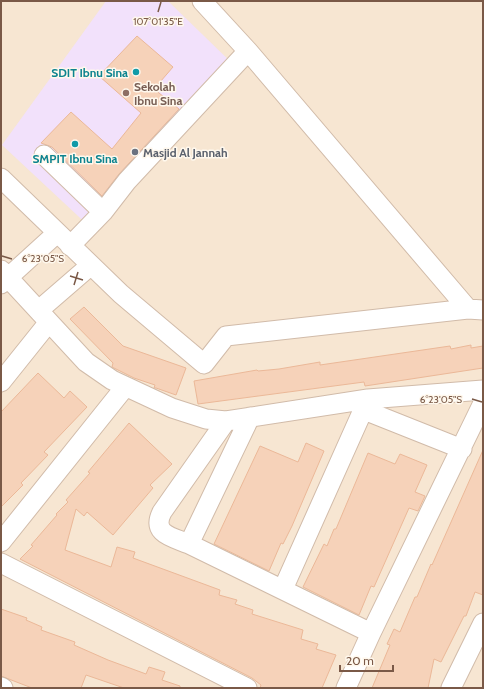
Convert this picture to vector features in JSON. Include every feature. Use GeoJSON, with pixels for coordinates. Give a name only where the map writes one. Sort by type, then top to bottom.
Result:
{"type":"FeatureCollection","features":[{"type":"Feature","properties":{"kind":"street"},"geometry":{"type":"LineString","coordinates":[[202,1],[248,51],[476,310]]}},
{"type":"Feature","properties":{"kind":"street"},"geometry":{"type":"LineString","coordinates":[[70,246],[103,212],[127,181],[248,51]]}},
{"type":"Feature","properties":{"kind":"street"},"geometry":{"type":"LineString","coordinates":[[44,155],[103,212]]}},
{"type":"Feature","properties":{"kind":"street"},"geometry":{"type":"LineString","coordinates":[[1,178],[121,294],[204,364],[226,336],[476,310]]}},
{"type":"Feature","properties":{"kind":"street"},"geometry":{"type":"LineString","coordinates":[[57,232],[4,277],[44,316],[86,362],[125,387],[172,408],[206,418],[226,421],[483,390]]}},
{"type":"Feature","properties":{"kind":"street"},"geometry":{"type":"LineString","coordinates":[[1,382],[44,316],[91,266]]}},
{"type":"Feature","properties":{"kind":"street"},"geometry":{"type":"LineString","coordinates":[[1,542],[125,387]]}},
{"type":"Feature","properties":{"kind":"street"},"geometry":{"type":"LineString","coordinates":[[346,688],[371,633],[462,449],[483,403]]}},
{"type":"Feature","properties":{"kind":"street"},"geometry":{"type":"LineString","coordinates":[[366,405],[462,449]]}},
{"type":"Feature","properties":{"kind":"street"},"geometry":{"type":"LineString","coordinates":[[283,589],[366,405]]}},
{"type":"Feature","properties":{"kind":"street"},"geometry":{"type":"LineString","coordinates":[[189,544],[250,417]]}},
{"type":"Feature","properties":{"kind":"street"},"geometry":{"type":"LineString","coordinates":[[226,421],[158,520],[160,528],[168,535],[283,589],[371,633]]}},
{"type":"Feature","properties":{"kind":"street"},"geometry":{"type":"LineString","coordinates":[[1,563],[247,688]]}},
{"type":"Feature","properties":{"kind":"street"},"geometry":{"type":"LineString","coordinates":[[451,688],[481,631]]}},
{"type":"Feature","properties":{"kind":"shaded area"},"geometry":{"type":"Polygon","coordinates":[[[1,1],[483,1],[483,688],[1,688],[1,1]]]}},
{"type":"Feature","properties":{"kind":"shaded area","name":"Sekolah Ibnu Sina"},"geometry":{"type":"Polygon","coordinates":[[[106,1],[168,1],[237,68],[93,230],[2,145],[106,1]]]}},
{"type":"Feature","properties":{"kind":"building"},"geometry":{"type":"Polygon","coordinates":[[[137,36],[173,67],[154,89],[179,109],[119,174],[102,196],[52,147],[41,143],[71,112],[112,149],[141,113],[99,76],[137,36]]]}},
{"type":"Feature","properties":{"kind":"building"},"geometry":{"type":"Polygon","coordinates":[[[84,307],[123,346],[186,368],[176,395],[154,388],[155,385],[134,378],[112,367],[113,363],[70,319],[84,307]]]}},
{"type":"Feature","properties":{"kind":"building"},"geometry":{"type":"Polygon","coordinates":[[[471,345],[471,348],[483,346],[483,368],[365,386],[364,382],[198,404],[194,381],[257,370],[279,369],[320,362],[320,365],[450,346],[451,349],[471,345]]]}},
{"type":"Feature","properties":{"kind":"building"},"geometry":{"type":"Polygon","coordinates":[[[38,373],[64,398],[70,391],[87,407],[44,452],[48,455],[21,483],[23,485],[1,507],[1,412],[38,373]]]}},
{"type":"Feature","properties":{"kind":"building"},"geometry":{"type":"Polygon","coordinates":[[[129,423],[172,464],[150,485],[153,488],[113,535],[87,512],[84,516],[76,509],[65,550],[111,567],[117,547],[135,552],[133,558],[220,590],[219,595],[237,600],[235,604],[253,610],[252,614],[303,630],[301,639],[318,644],[316,649],[336,655],[322,688],[260,688],[261,685],[252,678],[20,559],[33,546],[31,545],[57,515],[56,514],[68,502],[66,500],[90,473],[88,472],[129,423]]]}},
{"type":"Feature","properties":{"kind":"building"},"geometry":{"type":"Polygon","coordinates":[[[306,443],[324,451],[292,526],[283,544],[281,543],[269,571],[214,544],[260,446],[298,462],[306,443]]]}},
{"type":"Feature","properties":{"kind":"building"},"geometry":{"type":"Polygon","coordinates":[[[483,450],[483,595],[475,592],[466,616],[464,616],[441,662],[434,659],[428,688],[372,688],[390,645],[387,644],[394,629],[400,632],[415,597],[417,597],[431,564],[432,565],[483,450]]]}},
{"type":"Feature","properties":{"kind":"building"},"geometry":{"type":"Polygon","coordinates":[[[368,453],[395,464],[400,454],[427,465],[415,492],[425,496],[418,511],[409,508],[374,587],[371,586],[359,615],[303,587],[324,544],[327,546],[334,529],[336,529],[368,453]]]}},
{"type":"Feature","properties":{"kind":"building"},"geometry":{"type":"Polygon","coordinates":[[[1,609],[27,618],[26,620],[42,627],[41,630],[75,642],[74,645],[108,660],[146,674],[149,667],[165,672],[162,680],[180,686],[180,688],[124,688],[86,675],[81,688],[32,688],[1,676],[1,609]]]}},
{"type":"Feature","properties":{"kind":"place","name":"SDIT Ibnu Sina"},"geometry":{"type":"Point","coordinates":[136,72]}},
{"type":"Feature","properties":{"kind":"place","name":"Sekolah Ibnu Sina"},"geometry":{"type":"Point","coordinates":[126,93]}},
{"type":"Feature","properties":{"kind":"place","name":"SMPIT Ibnu Sina"},"geometry":{"type":"Point","coordinates":[75,144]}},
{"type":"Feature","properties":{"kind":"place","name":"Masjid Al Jannah"},"geometry":{"type":"Point","coordinates":[135,152]}}]}
